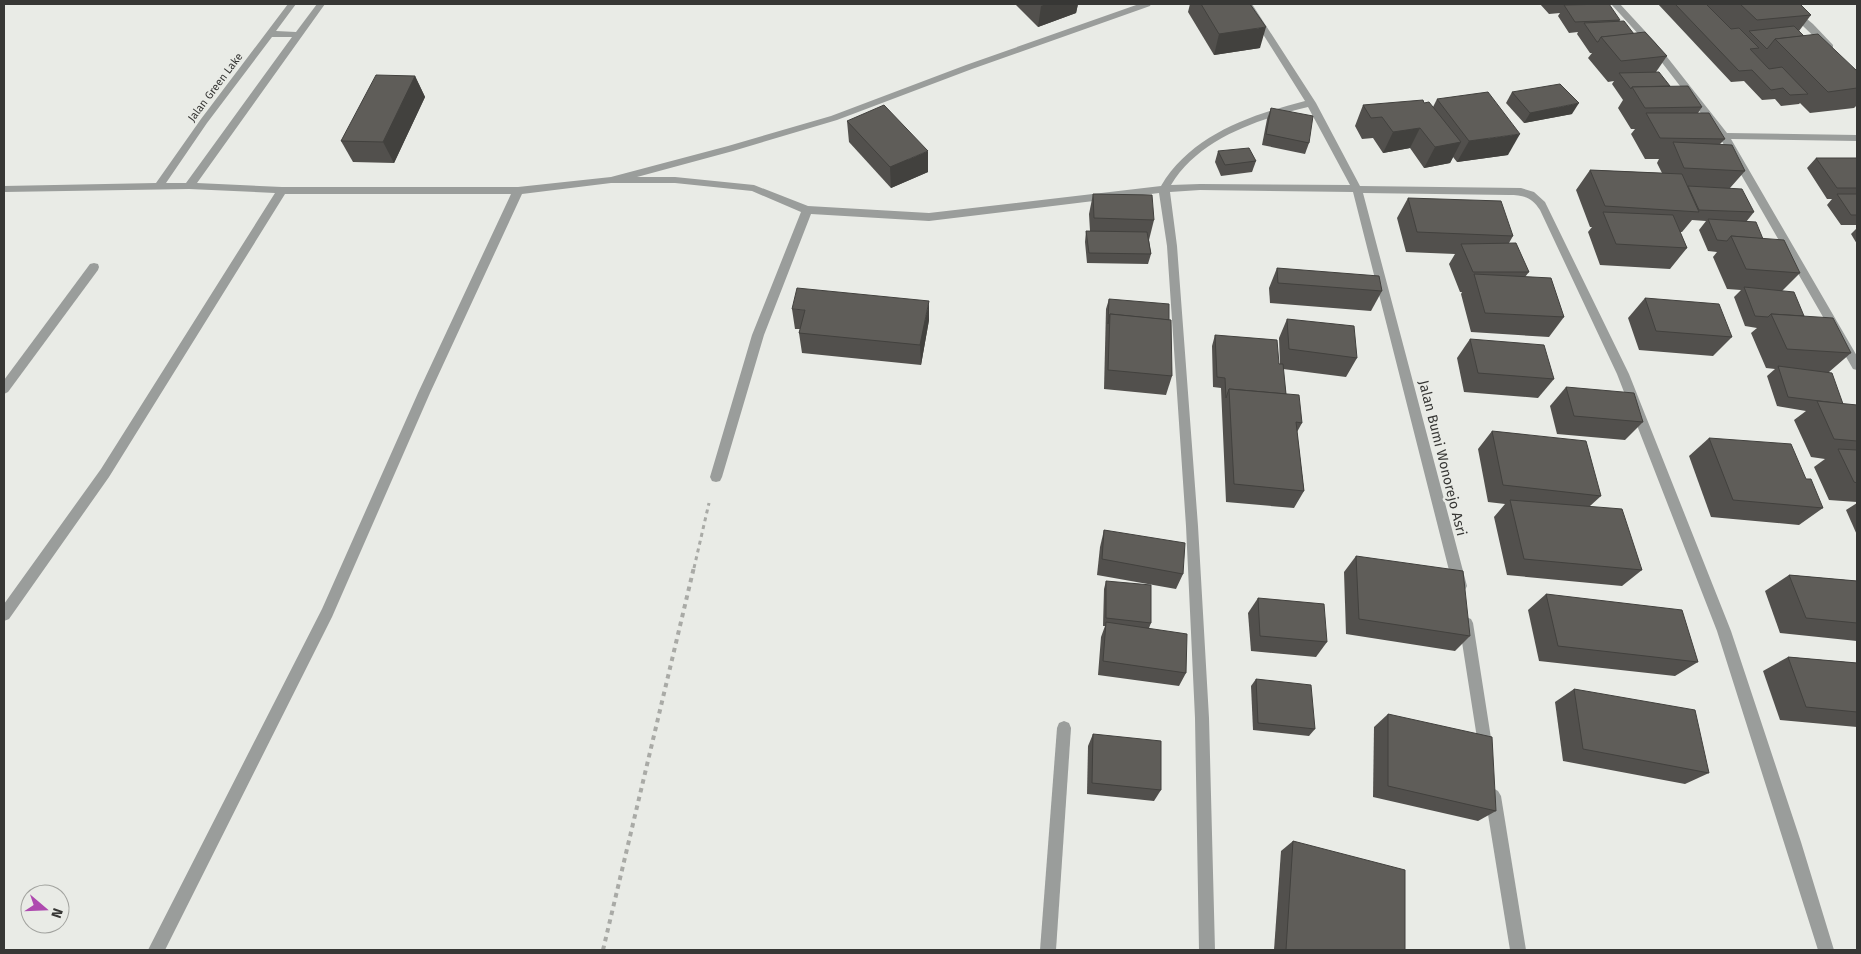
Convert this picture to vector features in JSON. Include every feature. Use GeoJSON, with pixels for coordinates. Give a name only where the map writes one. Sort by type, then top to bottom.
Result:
{"type":"FeatureCollection","features":[{"type":"Feature","properties":{"kind":"street","name":"Jalan Green Lake"},"geometry":{"type":"LineString","coordinates":[[160,186],[204,121],[292,4]]}},
{"type":"Feature","properties":{"kind":"street"},"geometry":{"type":"LineString","coordinates":[[189,186],[321,4]]}},
{"type":"Feature","properties":{"kind":"street"},"geometry":{"type":"LineString","coordinates":[[4,189],[189,186],[282,190],[518,192],[611,180],[730,149],[834,118],[969,66],[1147,4]]}},
{"type":"Feature","properties":{"kind":"street","name":"Jalan Bumi Wonorejo Asri"},"geometry":{"type":"LineString","coordinates":[[1248,4],[1311,103],[1357,189],[1416,409],[1459,581],[1488,766]]}},
{"type":"Feature","properties":{"kind":"street"},"geometry":{"type":"LineString","coordinates":[[1615,4],[1653,45],[1724,136],[1857,366]]}},
{"type":"Feature","properties":{"kind":"street"},"geometry":{"type":"LineString","coordinates":[[1784,4],[1810,26],[1837,54]]}},
{"type":"Feature","properties":{"kind":"street"},"geometry":{"type":"LineString","coordinates":[[1802,4],[1810,26]]}},
{"type":"Feature","properties":{"kind":"street"},"geometry":{"type":"LineString","coordinates":[[271,34],[299,35]]}},
{"type":"Feature","properties":{"kind":"street"},"geometry":{"type":"LineString","coordinates":[[1208,950],[1202,718],[1192,526],[1172,246],[1164,189],[1174,172],[1186,159],[1211,140],[1268,114],[1311,103]]}},
{"type":"Feature","properties":{"kind":"street"},"geometry":{"type":"LineString","coordinates":[[1724,136],[1857,138]]}},
{"type":"Feature","properties":{"kind":"street"},"geometry":{"type":"LineString","coordinates":[[611,180],[676,180],[754,188],[807,210],[930,217],[1055,204],[1164,189],[1509,191],[1535,195],[1541,202],[1623,374],[1720,622],[1794,842],[1826,950]]}},
{"type":"Feature","properties":{"kind":"street"},"geometry":{"type":"LineString","coordinates":[[4,614],[105,473],[282,190]]}},
{"type":"Feature","properties":{"kind":"street"},"geometry":{"type":"LineString","coordinates":[[156,950],[327,612],[424,393],[518,192]]}},
{"type":"Feature","properties":{"kind":"street"},"geometry":{"type":"LineString","coordinates":[[716,477],[758,335],[807,210]]}},
{"type":"Feature","properties":{"kind":"street"},"geometry":{"type":"LineString","coordinates":[[4,389],[94,267]]}},
{"type":"Feature","properties":{"kind":"street"},"geometry":{"type":"LineString","coordinates":[[1048,950],[1064,728]]}},
{"type":"Feature","properties":{"kind":"street"},"geometry":{"type":"LineString","coordinates":[[1492,785],[1518,950]]}},
{"type":"Feature","properties":{"kind":"path"},"geometry":{"type":"LineString","coordinates":[[603,950],[716,477]]}},
{"type":"Feature","properties":{"kind":"building"},"geometry":{"type":"Polygon","coordinates":[[[1201,4],[1250,4],[1266,27],[1219,34],[1201,4]]]}},
{"type":"Feature","properties":{"kind":"building"},"geometry":{"type":"Polygon","coordinates":[[[1609,4],[1620,20],[1575,22],[1564,5],[1609,4]]]}},
{"type":"Feature","properties":{"kind":"building"},"geometry":{"type":"Polygon","coordinates":[[[1675,4],[1706,4],[1731,29],[1739,28],[1759,48],[1750,49],[1769,69],[1782,67],[1808,94],[1790,95],[1783,88],[1771,90],[1752,70],[1739,71],[1675,4]]]}},
{"type":"Feature","properties":{"kind":"building"},"geometry":{"type":"Polygon","coordinates":[[[1740,4],[1800,4],[1811,15],[1757,20],[1740,4]]]}},
{"type":"Feature","properties":{"kind":"building"},"geometry":{"type":"Polygon","coordinates":[[[1624,21],[1634,34],[1601,37],[1598,42],[1584,23],[1624,21]]]}},
{"type":"Feature","properties":{"kind":"building"},"geometry":{"type":"Polygon","coordinates":[[[1794,26],[1804,36],[1775,39],[1767,49],[1749,31],[1794,26]]]}},
{"type":"Feature","properties":{"kind":"building"},"geometry":{"type":"Polygon","coordinates":[[[1645,32],[1667,56],[1621,61],[1601,37],[1645,32]]]}},
{"type":"Feature","properties":{"kind":"building"},"geometry":{"type":"Polygon","coordinates":[[[1818,34],[1857,71],[1857,88],[1828,92],[1775,39],[1818,34]]]}},
{"type":"Feature","properties":{"kind":"building"},"geometry":{"type":"Polygon","coordinates":[[[1659,72],[1670,86],[1632,87],[1631,89],[1619,73],[1659,72]]]}},
{"type":"Feature","properties":{"kind":"building"},"geometry":{"type":"Polygon","coordinates":[[[376,75],[415,76],[383,142],[341,141],[376,75]]]}},
{"type":"Feature","properties":{"kind":"building"},"geometry":{"type":"Polygon","coordinates":[[[1560,84],[1579,103],[1530,113],[1512,92],[1560,84]]]}},
{"type":"Feature","properties":{"kind":"building"},"geometry":{"type":"Polygon","coordinates":[[[1688,86],[1702,107],[1645,108],[1632,87],[1688,86]]]}},
{"type":"Feature","properties":{"kind":"building"},"geometry":{"type":"Polygon","coordinates":[[[1488,92],[1520,134],[1469,141],[1437,99],[1488,92]]]}},
{"type":"Feature","properties":{"kind":"building"},"geometry":{"type":"Polygon","coordinates":[[[1423,100],[1424,103],[1429,102],[1461,142],[1435,147],[1420,128],[1393,132],[1382,117],[1371,118],[1363,105],[1423,100]]]}},
{"type":"Feature","properties":{"kind":"building"},"geometry":{"type":"Polygon","coordinates":[[[884,105],[928,151],[890,167],[847,121],[884,105]]]}},
{"type":"Feature","properties":{"kind":"building"},"geometry":{"type":"Polygon","coordinates":[[[1271,108],[1313,116],[1309,143],[1266,134],[1271,108]]]}},
{"type":"Feature","properties":{"kind":"building"},"geometry":{"type":"Polygon","coordinates":[[[1646,113],[1709,113],[1725,139],[1660,138],[1646,113]]]}},
{"type":"Feature","properties":{"kind":"building"},"geometry":{"type":"Polygon","coordinates":[[[1673,142],[1732,145],[1745,171],[1684,168],[1673,142]]]}},
{"type":"Feature","properties":{"kind":"building"},"geometry":{"type":"Polygon","coordinates":[[[1249,148],[1256,161],[1225,165],[1218,151],[1249,148]]]}},
{"type":"Feature","properties":{"kind":"building"},"geometry":{"type":"Polygon","coordinates":[[[1816,158],[1857,158],[1857,188],[1837,188],[1816,158]]]}},
{"type":"Feature","properties":{"kind":"building"},"geometry":{"type":"Polygon","coordinates":[[[1590,170],[1682,174],[1699,212],[1605,206],[1590,170]]]}},
{"type":"Feature","properties":{"kind":"building"},"geometry":{"type":"Polygon","coordinates":[[[1688,186],[1742,189],[1754,212],[1699,210],[1688,186]]]}},
{"type":"Feature","properties":{"kind":"building"},"geometry":{"type":"Polygon","coordinates":[[[1093,194],[1152,195],[1154,220],[1094,218],[1093,194]]]}},
{"type":"Feature","properties":{"kind":"building"},"geometry":{"type":"Polygon","coordinates":[[[1837,194],[1857,194],[1857,215],[1851,215],[1837,194]]]}},
{"type":"Feature","properties":{"kind":"building"},"geometry":{"type":"Polygon","coordinates":[[[1408,198],[1501,201],[1513,236],[1417,232],[1408,198]]]}},
{"type":"Feature","properties":{"kind":"building"},"geometry":{"type":"Polygon","coordinates":[[[1603,212],[1673,215],[1687,248],[1616,244],[1603,212]]]}},
{"type":"Feature","properties":{"kind":"building"},"geometry":{"type":"Polygon","coordinates":[[[1708,219],[1756,222],[1763,239],[1731,236],[1727,241],[1717,240],[1708,219]]]}},
{"type":"Feature","properties":{"kind":"building"},"geometry":{"type":"Polygon","coordinates":[[[1086,231],[1147,232],[1151,254],[1089,253],[1086,231]]]}},
{"type":"Feature","properties":{"kind":"building"},"geometry":{"type":"Polygon","coordinates":[[[1731,236],[1784,240],[1800,273],[1746,269],[1731,236]]]}},
{"type":"Feature","properties":{"kind":"building"},"geometry":{"type":"Polygon","coordinates":[[[1516,243],[1529,272],[1473,272],[1461,244],[1516,243]]]}},
{"type":"Feature","properties":{"kind":"building"},"geometry":{"type":"Polygon","coordinates":[[[1277,268],[1379,276],[1382,291],[1278,283],[1277,268]]]}},
{"type":"Feature","properties":{"kind":"building"},"geometry":{"type":"Polygon","coordinates":[[[1474,274],[1551,278],[1564,317],[1485,313],[1474,274]]]}},
{"type":"Feature","properties":{"kind":"building"},"geometry":{"type":"Polygon","coordinates":[[[1744,287],[1794,292],[1804,316],[1771,314],[1768,317],[1755,316],[1744,287]]]}},
{"type":"Feature","properties":{"kind":"building"},"geometry":{"type":"Polygon","coordinates":[[[797,288],[929,301],[920,345],[799,333],[805,310],[792,309],[797,288]]]}},
{"type":"Feature","properties":{"kind":"building"},"geometry":{"type":"Polygon","coordinates":[[[1645,298],[1719,304],[1732,337],[1656,331],[1645,298]]]}},
{"type":"Feature","properties":{"kind":"building"},"geometry":{"type":"Polygon","coordinates":[[[1109,299],[1169,304],[1169,320],[1110,314],[1108,324],[1109,299]]]}},
{"type":"Feature","properties":{"kind":"building"},"geometry":{"type":"Polygon","coordinates":[[[1110,314],[1171,320],[1172,376],[1108,370],[1110,314]]]}},
{"type":"Feature","properties":{"kind":"building"},"geometry":{"type":"Polygon","coordinates":[[[1771,314],[1833,318],[1851,353],[1787,349],[1771,314]]]}},
{"type":"Feature","properties":{"kind":"building"},"geometry":{"type":"Polygon","coordinates":[[[1287,319],[1354,326],[1357,358],[1289,349],[1287,319]]]}},
{"type":"Feature","properties":{"kind":"building"},"geometry":{"type":"Polygon","coordinates":[[[1215,335],[1277,340],[1279,364],[1283,364],[1286,394],[1229,389],[1226,398],[1225,378],[1217,377],[1215,335]]]}},
{"type":"Feature","properties":{"kind":"building"},"geometry":{"type":"Polygon","coordinates":[[[1470,339],[1544,345],[1554,379],[1478,373],[1470,339]]]}},
{"type":"Feature","properties":{"kind":"building"},"geometry":{"type":"Polygon","coordinates":[[[1778,366],[1832,373],[1843,404],[1788,397],[1778,366]]]}},
{"type":"Feature","properties":{"kind":"building"},"geometry":{"type":"Polygon","coordinates":[[[1566,387],[1634,393],[1643,422],[1574,416],[1566,387]]]}},
{"type":"Feature","properties":{"kind":"building"},"geometry":{"type":"Polygon","coordinates":[[[1229,389],[1299,395],[1302,423],[1296,422],[1304,491],[1234,484],[1229,389]]]}},
{"type":"Feature","properties":{"kind":"building"},"geometry":{"type":"Polygon","coordinates":[[[1817,401],[1857,405],[1857,441],[1834,439],[1817,401]]]}},
{"type":"Feature","properties":{"kind":"building"},"geometry":{"type":"Polygon","coordinates":[[[1492,431],[1586,441],[1601,496],[1503,485],[1492,431]]]}},
{"type":"Feature","properties":{"kind":"building"},"geometry":{"type":"Polygon","coordinates":[[[1709,438],[1791,444],[1806,479],[1811,479],[1823,508],[1733,500],[1709,438]]]}},
{"type":"Feature","properties":{"kind":"building"},"geometry":{"type":"Polygon","coordinates":[[[1838,449],[1857,450],[1857,483],[1854,482],[1838,449]]]}},
{"type":"Feature","properties":{"kind":"building"},"geometry":{"type":"Polygon","coordinates":[[[1510,500],[1622,509],[1642,570],[1524,559],[1510,500]]]}},
{"type":"Feature","properties":{"kind":"building"},"geometry":{"type":"Polygon","coordinates":[[[1104,530],[1185,543],[1183,574],[1102,559],[1104,530]]]}},
{"type":"Feature","properties":{"kind":"building"},"geometry":{"type":"Polygon","coordinates":[[[1356,556],[1463,571],[1470,636],[1359,619],[1356,556]]]}},
{"type":"Feature","properties":{"kind":"building"},"geometry":{"type":"Polygon","coordinates":[[[1789,575],[1857,581],[1857,623],[1806,618],[1789,575]]]}},
{"type":"Feature","properties":{"kind":"building"},"geometry":{"type":"Polygon","coordinates":[[[1106,581],[1151,585],[1151,623],[1106,618],[1106,581]]]}},
{"type":"Feature","properties":{"kind":"building"},"geometry":{"type":"Polygon","coordinates":[[[1546,594],[1682,610],[1698,662],[1558,646],[1546,594]]]}},
{"type":"Feature","properties":{"kind":"building"},"geometry":{"type":"Polygon","coordinates":[[[1258,598],[1324,604],[1327,642],[1260,636],[1258,598]]]}},
{"type":"Feature","properties":{"kind":"building"},"geometry":{"type":"Polygon","coordinates":[[[1106,622],[1187,634],[1186,673],[1103,661],[1106,622]]]}},
{"type":"Feature","properties":{"kind":"building"},"geometry":{"type":"Polygon","coordinates":[[[1788,657],[1857,663],[1857,712],[1806,707],[1788,657]]]}},
{"type":"Feature","properties":{"kind":"building"},"geometry":{"type":"Polygon","coordinates":[[[1256,679],[1311,685],[1315,729],[1258,723],[1256,679]]]}},
{"type":"Feature","properties":{"kind":"building"},"geometry":{"type":"Polygon","coordinates":[[[1574,689],[1695,710],[1709,773],[1583,749],[1574,689]]]}},
{"type":"Feature","properties":{"kind":"building"},"geometry":{"type":"Polygon","coordinates":[[[1388,714],[1492,737],[1496,811],[1388,786],[1388,714]]]}},
{"type":"Feature","properties":{"kind":"building"},"geometry":{"type":"Polygon","coordinates":[[[1093,734],[1161,741],[1161,790],[1092,783],[1093,734]]]}},
{"type":"Feature","properties":{"kind":"building"},"geometry":{"type":"Polygon","coordinates":[[[1293,841],[1405,870],[1405,950],[1286,950],[1293,841]]]}}]}
